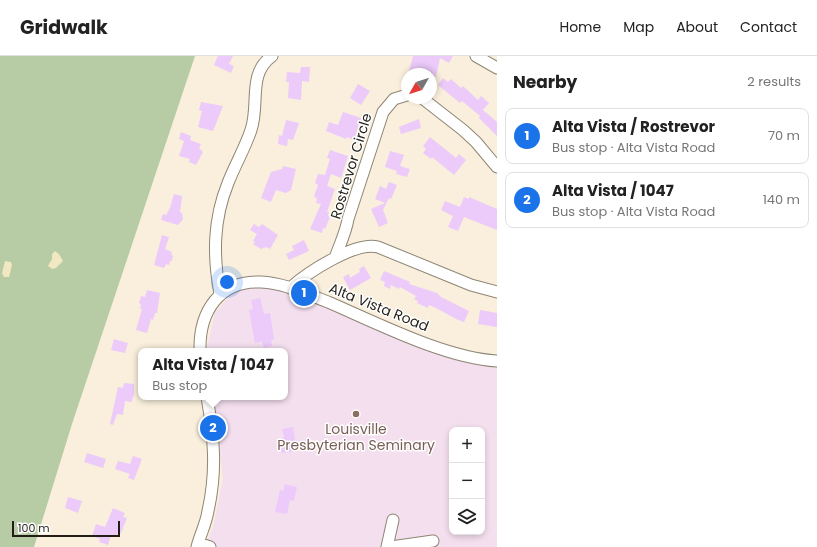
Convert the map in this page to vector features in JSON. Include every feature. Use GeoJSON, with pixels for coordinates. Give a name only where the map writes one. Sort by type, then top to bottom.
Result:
{"type":"FeatureCollection","features":[{"type":"Feature","properties":{"kind":"street"},"geometry":{"type":"LineString","coordinates":[[200,348],[200,335],[203,322],[220,294],[214,245],[219,211],[228,182],[252,130],[256,84],[259,72],[265,62],[272,56]]}},
{"type":"Feature","properties":{"kind":"street"},"geometry":{"type":"LineString","coordinates":[[476,56],[497,68]]}},
{"type":"Feature","properties":{"kind":"street","name":"Rostrevor Circle"},"geometry":{"type":"LineString","coordinates":[[335,258],[341,239],[347,230],[348,219],[383,112],[394,99],[401,97]]}},
{"type":"Feature","properties":{"kind":"street"},"geometry":{"type":"LineString","coordinates":[[430,104],[476,142],[497,167]]}},
{"type":"Feature","properties":{"kind":"street"},"geometry":{"type":"LineString","coordinates":[[290,288],[335,258],[363,247],[373,246],[471,285],[497,292]]}},
{"type":"Feature","properties":{"kind":"street","name":"Alta Vista Road"},"geometry":{"type":"LineString","coordinates":[[220,294],[227,288],[248,282],[272,283],[290,288],[443,349],[468,357],[497,361]]}},
{"type":"Feature","properties":{"kind":"street"},"geometry":{"type":"LineString","coordinates":[[208,400],[213,428],[215,465],[208,512],[197,545],[210,547]]}},
{"type":"Feature","properties":{"kind":"street"},"geometry":{"type":"LineString","coordinates":[[387,547],[393,520]]}},
{"type":"Feature","properties":{"kind":"street"},"geometry":{"type":"LineString","coordinates":[[391,547],[433,541]]}},
{"type":"Feature","properties":{"kind":"shaded area","name":"Louisville Presbyterian Seminary"},"geometry":{"type":"Polygon","coordinates":[[[261,284],[306,300],[383,332],[464,362],[497,366],[497,547],[205,547],[213,527],[223,478],[213,400],[288,400],[288,348],[207,348],[215,313],[232,293],[261,284]]]}},
{"type":"Feature","properties":{"kind":"green space"},"geometry":{"type":"Polygon","coordinates":[[[0,56],[195,56],[72,424],[34,547],[0,547],[0,56]]]}},
{"type":"Feature","properties":{"kind":"sand"},"geometry":{"type":"Polygon","coordinates":[[[55,251],[59,254],[63,261],[56,268],[52,269],[48,266],[52,259],[52,254],[55,251]]]}},
{"type":"Feature","properties":{"kind":"sand"},"geometry":{"type":"Polygon","coordinates":[[[5,261],[11,262],[12,265],[9,277],[4,277],[2,273],[5,261]]]}},
{"type":"Feature","properties":{"kind":"building"},"geometry":{"type":"Polygon","coordinates":[[[218,56],[233,56],[229,64],[234,66],[231,73],[214,65],[218,56]]]}},
{"type":"Feature","properties":{"kind":"building"},"geometry":{"type":"Polygon","coordinates":[[[413,56],[453,56],[449,63],[440,58],[437,72],[437,68],[410,68],[413,56]]]}},
{"type":"Feature","properties":{"kind":"building"},"geometry":{"type":"Polygon","coordinates":[[[301,67],[310,67],[309,82],[302,81],[301,100],[288,98],[289,82],[286,82],[287,72],[300,73],[301,67]]]}},
{"type":"Feature","properties":{"kind":"building"},"geometry":{"type":"Polygon","coordinates":[[[443,78],[448,82],[451,79],[461,88],[463,86],[478,100],[481,96],[489,103],[483,110],[497,122],[497,136],[479,118],[480,116],[462,101],[460,103],[438,85],[443,78]]]}},
{"type":"Feature","properties":{"kind":"building"},"geometry":{"type":"Polygon","coordinates":[[[358,84],[370,91],[361,105],[350,98],[358,84]]]}},
{"type":"Feature","properties":{"kind":"building"},"geometry":{"type":"Polygon","coordinates":[[[201,102],[223,106],[213,131],[198,127],[202,111],[199,110],[201,102]]]}},
{"type":"Feature","properties":{"kind":"building"},"geometry":{"type":"Polygon","coordinates":[[[343,112],[361,118],[354,140],[347,137],[346,139],[326,131],[329,122],[338,125],[343,112]]]}},
{"type":"Feature","properties":{"kind":"building"},"geometry":{"type":"Polygon","coordinates":[[[419,119],[421,128],[401,134],[399,127],[419,119]]]}},
{"type":"Feature","properties":{"kind":"building"},"geometry":{"type":"Polygon","coordinates":[[[286,120],[299,123],[293,140],[288,139],[287,146],[278,144],[279,135],[282,136],[286,120]]]}},
{"type":"Feature","properties":{"kind":"building"},"geometry":{"type":"Polygon","coordinates":[[[181,132],[191,136],[190,140],[201,144],[199,148],[203,152],[196,165],[189,162],[190,159],[179,156],[184,141],[179,139],[181,132]]]}},
{"type":"Feature","properties":{"kind":"building"},"geometry":{"type":"Polygon","coordinates":[[[430,137],[456,158],[459,154],[466,160],[454,175],[432,157],[431,159],[423,153],[426,149],[423,146],[430,137]]]}},
{"type":"Feature","properties":{"kind":"building"},"geometry":{"type":"Polygon","coordinates":[[[330,150],[348,156],[341,178],[331,174],[327,186],[335,189],[327,212],[329,212],[328,216],[330,217],[325,229],[323,228],[322,233],[310,229],[321,204],[316,203],[317,199],[314,196],[318,185],[315,183],[318,174],[325,175],[330,159],[327,158],[330,150]]]}},
{"type":"Feature","properties":{"kind":"building"},"geometry":{"type":"Polygon","coordinates":[[[390,151],[404,155],[400,166],[410,169],[407,177],[396,174],[397,171],[385,167],[390,151]]]}},
{"type":"Feature","properties":{"kind":"building"},"geometry":{"type":"Polygon","coordinates":[[[283,166],[296,169],[291,190],[286,193],[276,190],[271,202],[261,198],[271,172],[282,169],[283,166]]]}},
{"type":"Feature","properties":{"kind":"building"},"geometry":{"type":"Polygon","coordinates":[[[389,182],[397,185],[391,199],[389,198],[383,210],[388,223],[379,227],[371,209],[385,203],[375,199],[380,186],[386,189],[389,182]]]}},
{"type":"Feature","properties":{"kind":"building"},"geometry":{"type":"Polygon","coordinates":[[[174,194],[182,196],[180,212],[182,213],[183,219],[178,225],[161,220],[163,214],[166,215],[170,208],[174,194]]]}},
{"type":"Feature","properties":{"kind":"building"},"geometry":{"type":"Polygon","coordinates":[[[464,197],[469,199],[469,197],[497,209],[497,230],[464,217],[458,231],[448,227],[453,216],[441,210],[445,201],[460,207],[464,197]]]}},
{"type":"Feature","properties":{"kind":"building"},"geometry":{"type":"Polygon","coordinates":[[[254,224],[259,227],[262,224],[278,235],[270,249],[266,247],[261,249],[253,244],[257,234],[250,230],[254,224]]]}},
{"type":"Feature","properties":{"kind":"building"},"geometry":{"type":"Polygon","coordinates":[[[162,235],[169,237],[165,249],[172,252],[171,255],[173,255],[172,261],[170,261],[169,265],[166,264],[164,268],[154,265],[162,235]]]}},
{"type":"Feature","properties":{"kind":"building"},"geometry":{"type":"Polygon","coordinates":[[[304,240],[309,251],[289,260],[286,254],[294,250],[292,246],[304,240]]]}},
{"type":"Feature","properties":{"kind":"building"},"geometry":{"type":"Polygon","coordinates":[[[364,266],[371,278],[350,290],[343,277],[349,274],[350,278],[360,272],[359,269],[364,266]]]}},
{"type":"Feature","properties":{"kind":"building"},"geometry":{"type":"Polygon","coordinates":[[[384,271],[410,282],[409,284],[437,293],[441,297],[469,311],[464,322],[429,305],[428,308],[417,303],[418,301],[414,299],[416,296],[400,287],[399,289],[391,285],[390,289],[384,286],[385,282],[380,280],[384,271]]]}},
{"type":"Feature","properties":{"kind":"building"},"geometry":{"type":"Polygon","coordinates":[[[147,290],[160,293],[157,313],[155,313],[153,320],[151,319],[147,333],[136,330],[142,309],[140,309],[141,304],[139,303],[141,296],[145,297],[147,290]]]}},
{"type":"Feature","properties":{"kind":"building"},"geometry":{"type":"Polygon","coordinates":[[[260,298],[264,314],[270,313],[274,339],[271,340],[272,346],[264,348],[262,341],[255,343],[249,310],[253,309],[251,300],[260,298]]]}},
{"type":"Feature","properties":{"kind":"building"},"geometry":{"type":"Polygon","coordinates":[[[480,310],[497,313],[497,327],[478,324],[480,310]]]}},
{"type":"Feature","properties":{"kind":"building"},"geometry":{"type":"Polygon","coordinates":[[[114,339],[128,343],[125,353],[111,350],[114,339]]]}},
{"type":"Feature","properties":{"kind":"building"},"geometry":{"type":"Polygon","coordinates":[[[124,383],[134,384],[134,396],[132,402],[125,401],[123,415],[117,414],[113,425],[110,424],[118,387],[123,388],[124,383]]]}},
{"type":"Feature","properties":{"kind":"building"},"geometry":{"type":"Polygon","coordinates":[[[293,427],[295,440],[297,440],[296,451],[282,453],[281,450],[279,451],[277,440],[284,437],[282,429],[293,427]]]}},
{"type":"Feature","properties":{"kind":"building"},"geometry":{"type":"Polygon","coordinates":[[[87,453],[106,459],[103,468],[84,462],[87,453]]]}},
{"type":"Feature","properties":{"kind":"building"},"geometry":{"type":"Polygon","coordinates":[[[133,456],[142,459],[134,480],[128,478],[130,474],[115,469],[118,461],[130,464],[133,456]]]}},
{"type":"Feature","properties":{"kind":"building"},"geometry":{"type":"Polygon","coordinates":[[[285,484],[297,487],[294,501],[290,500],[287,514],[275,512],[280,490],[283,491],[285,484]]]}},
{"type":"Feature","properties":{"kind":"building"},"geometry":{"type":"Polygon","coordinates":[[[68,497],[82,501],[78,513],[65,508],[68,497]]]}},
{"type":"Feature","properties":{"kind":"building"},"geometry":{"type":"Polygon","coordinates":[[[113,508],[125,513],[123,517],[127,518],[121,533],[118,532],[117,537],[111,535],[108,545],[99,542],[100,539],[92,536],[96,524],[105,527],[113,508]]]}},
{"type":"Feature","properties":{"kind":"place","name":"Alta Vista / Rostrevor"},"geometry":{"type":"Point","coordinates":[304,293]}},
{"type":"Feature","properties":{"kind":"place","name":"Louisville Presbyterian Seminary"},"geometry":{"type":"Point","coordinates":[356,414]}},
{"type":"Feature","properties":{"kind":"place","name":"Alta Vista / 1047"},"geometry":{"type":"Point","coordinates":[213,428]}}]}
